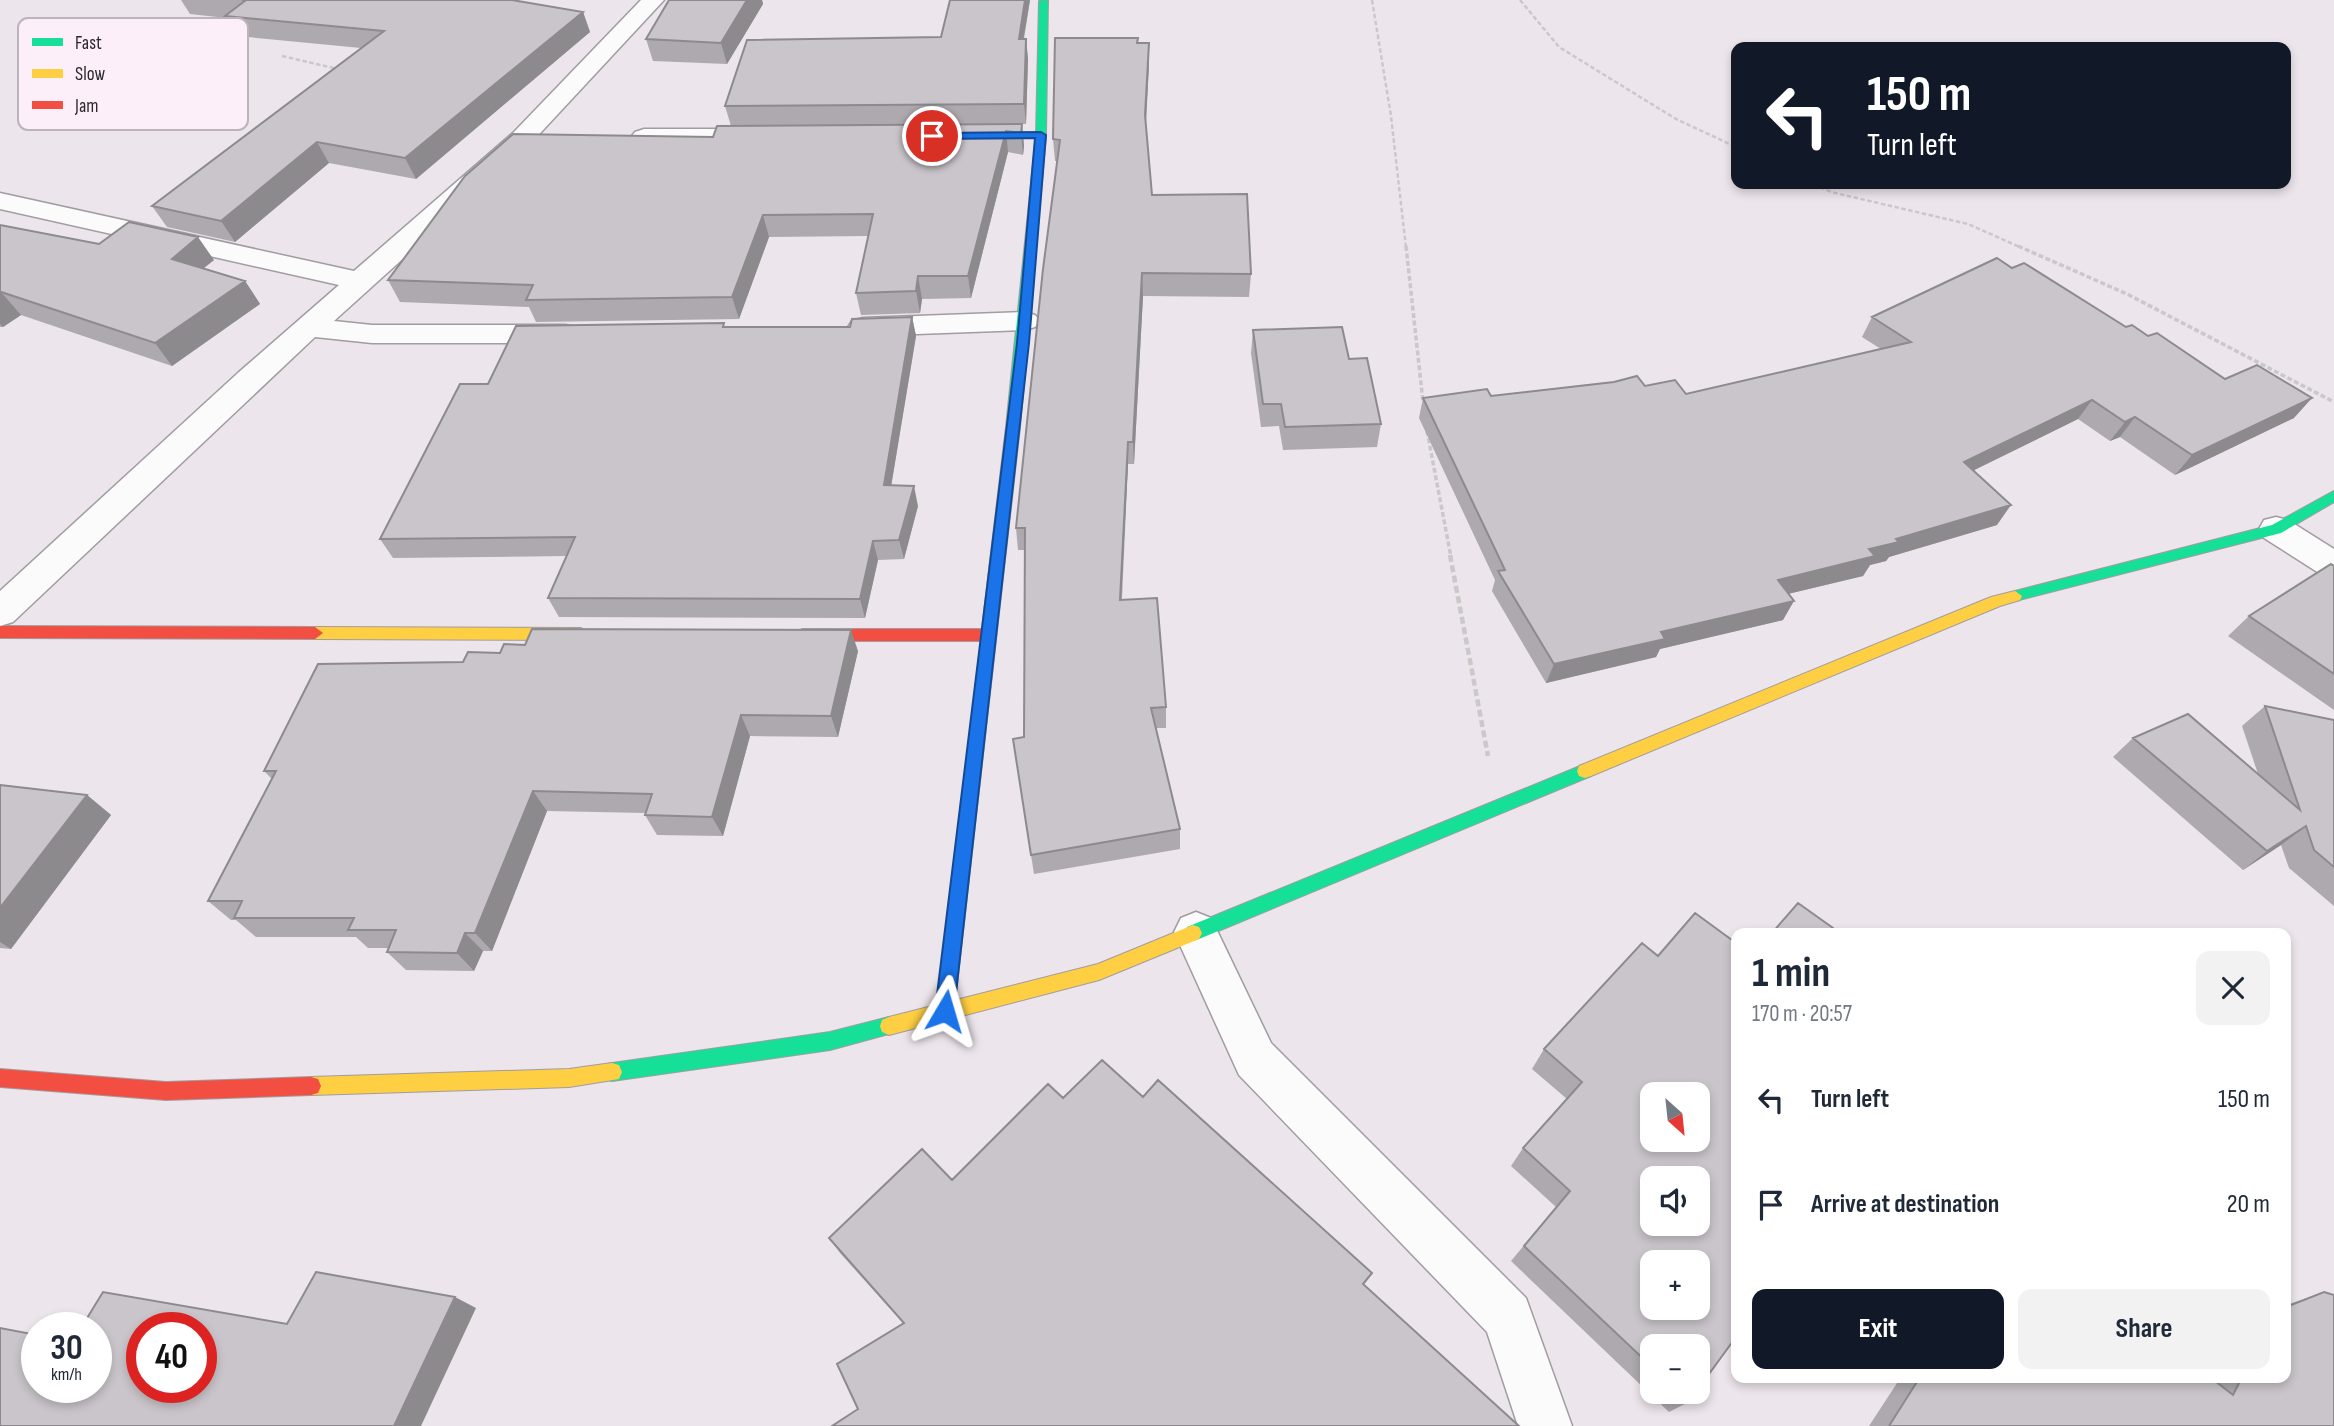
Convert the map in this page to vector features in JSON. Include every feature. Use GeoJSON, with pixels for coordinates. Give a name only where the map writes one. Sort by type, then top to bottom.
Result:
{"type":"FeatureCollection","features":[{"type":"Feature","properties":{"kind":"street"},"geometry":{"type":"LineString","coordinates":[[0,612],[360,281],[536,138],[653,0]]}},
{"type":"Feature","properties":{"kind":"street"},"geometry":{"type":"LineString","coordinates":[[945,1011],[1025,321],[1041,135],[1044,1]]}},
{"type":"Feature","properties":{"kind":"street"},"geometry":{"type":"LineString","coordinates":[[1014,135],[1041,135]]}},
{"type":"Feature","properties":{"kind":"street"},"geometry":{"type":"LineString","coordinates":[[617,137],[795,136]]}},
{"type":"Feature","properties":{"kind":"street"},"geometry":{"type":"LineString","coordinates":[[0,201],[360,281]]}},
{"type":"Feature","properties":{"kind":"street"},"geometry":{"type":"LineString","coordinates":[[830,328],[1025,321]]}},
{"type":"Feature","properties":{"kind":"street"},"geometry":{"type":"LineString","coordinates":[[308,327],[372,334],[593,334]]}},
{"type":"Feature","properties":{"kind":"street"},"geometry":{"type":"LineString","coordinates":[[0,1078],[166,1091],[569,1078],[830,1041],[1099,972],[1996,601],[2276,529],[2334,496]]}},
{"type":"Feature","properties":{"kind":"street"},"geometry":{"type":"LineString","coordinates":[[2276,529],[2334,566]]}},
{"type":"Feature","properties":{"kind":"street"},"geometry":{"type":"LineString","coordinates":[[0,632],[599,634]]}},
{"type":"Feature","properties":{"kind":"street"},"geometry":{"type":"LineString","coordinates":[[780,635],[989,635]]}},
{"type":"Feature","properties":{"kind":"street"},"geometry":{"type":"LineString","coordinates":[[1196,932],[1255,1059],[1508,1316],[1545,1426]]}},
{"type":"Feature","properties":{"kind":"path"},"geometry":{"type":"LineString","coordinates":[[1372,0],[1391,116],[1423,404]]}},
{"type":"Feature","properties":{"kind":"path"},"geometry":{"type":"LineString","coordinates":[[1520,0],[1559,47],[1676,119],[1731,145]]}},
{"type":"Feature","properties":{"kind":"path"},"geometry":{"type":"LineString","coordinates":[[282,56],[343,70]]}},
{"type":"Feature","properties":{"kind":"path"},"geometry":{"type":"LineString","coordinates":[[1825,189],[1968,224],[2127,294],[2334,402]]}},
{"type":"Feature","properties":{"kind":"path"},"geometry":{"type":"LineString","coordinates":[[1425,418],[1430,459],[1498,808]]}},
{"type":"Feature","properties":{"kind":"building"},"geometry":{"type":"Polygon","coordinates":[[[246,0],[512,0],[583,12],[405,158],[317,142],[221,221],[152,206],[384,31],[225,16],[246,0]]]}},
{"type":"Feature","properties":{"kind":"building"},"geometry":{"type":"Polygon","coordinates":[[[669,0],[747,0],[721,43],[646,39],[669,0]]]}},
{"type":"Feature","properties":{"kind":"building"},"geometry":{"type":"Polygon","coordinates":[[[950,0],[1025,0],[1019,39],[1026,39],[1024,104],[725,106],[747,40],[941,37],[950,0]]]}},
{"type":"Feature","properties":{"kind":"building"},"geometry":{"type":"Polygon","coordinates":[[[1055,38],[1138,38],[1137,43],[1149,43],[1145,115],[1152,195],[1247,194],[1251,274],[1142,273],[1133,442],[1128,442],[1120,600],[1157,598],[1166,707],[1151,708],[1180,829],[1031,855],[1013,739],[1024,737],[1025,528],[1016,528],[1043,269],[1060,140],[1053,139],[1055,38]]]}},
{"type":"Feature","properties":{"kind":"building"},"geometry":{"type":"Polygon","coordinates":[[[1022,124],[1021,133],[1006,131],[968,276],[918,276],[916,291],[856,293],[873,214],[763,215],[732,297],[526,300],[533,285],[388,280],[465,176],[513,134],[713,137],[717,126],[1022,124]]]}},
{"type":"Feature","properties":{"kind":"building"},"geometry":{"type":"Polygon","coordinates":[[[129,222],[198,237],[172,259],[245,281],[155,343],[0,293],[0,225],[99,244],[129,222]]]}},
{"type":"Feature","properties":{"kind":"building"},"geometry":{"type":"Polygon","coordinates":[[[1997,258],[2012,268],[2024,263],[2126,327],[2132,325],[2148,336],[2157,333],[2225,379],[2257,365],[2312,398],[2192,455],[2135,417],[2125,422],[2092,400],[1964,462],[2011,505],[1896,539],[1899,542],[1869,549],[1875,556],[1778,580],[1794,601],[1661,632],[1665,639],[1554,664],[1498,571],[1505,570],[1423,398],[1487,389],[1491,396],[1614,382],[1637,376],[1645,386],[1675,380],[1686,394],[1911,342],[1872,317],[1997,258]]]}},
{"type":"Feature","properties":{"kind":"building"},"geometry":{"type":"Polygon","coordinates":[[[912,317],[884,485],[914,486],[899,540],[873,541],[860,599],[548,598],[575,537],[380,539],[460,384],[488,384],[516,326],[724,323],[723,327],[850,327],[852,319],[912,317]]]}},
{"type":"Feature","properties":{"kind":"building"},"geometry":{"type":"Polygon","coordinates":[[[1342,327],[1349,359],[1367,358],[1381,424],[1285,427],[1281,404],[1263,404],[1253,330],[1342,327]]]}},
{"type":"Feature","properties":{"kind":"building"},"geometry":{"type":"Polygon","coordinates":[[[2331,564],[2334,566],[2334,674],[2249,616],[2331,564]]]}},
{"type":"Feature","properties":{"kind":"building"},"geometry":{"type":"Polygon","coordinates":[[[532,629],[851,630],[831,716],[741,715],[712,817],[645,815],[652,794],[533,791],[475,933],[465,933],[457,953],[387,952],[396,930],[348,930],[354,918],[234,918],[242,901],[208,901],[276,771],[264,771],[318,664],[463,662],[468,652],[500,653],[504,644],[525,645],[532,629]]]}},
{"type":"Feature","properties":{"kind":"building"},"geometry":{"type":"Polygon","coordinates":[[[2265,706],[2334,720],[2334,867],[2314,850],[2306,826],[2267,851],[2133,738],[2188,714],[2300,810],[2265,706]]]}},
{"type":"Feature","properties":{"kind":"building"},"geometry":{"type":"Polygon","coordinates":[[[0,785],[87,795],[0,908],[0,785]]]}},
{"type":"Feature","properties":{"kind":"building"},"geometry":{"type":"Polygon","coordinates":[[[1798,903],[1833,928],[1776,928],[1798,903]]]}},
{"type":"Feature","properties":{"kind":"building"},"geometry":{"type":"Polygon","coordinates":[[[1695,913],[1731,939],[1731,1344],[1710,1373],[1710,1334],[1640,1334],[1640,1356],[1524,1246],[1570,1191],[1523,1148],[1582,1082],[1544,1049],[1642,943],[1658,956],[1695,913]]]}},
{"type":"Feature","properties":{"kind":"building"},"geometry":{"type":"Polygon","coordinates":[[[1102,1060],[1143,1097],[1158,1080],[1372,1273],[1363,1284],[1519,1426],[832,1426],[858,1409],[837,1364],[904,1323],[829,1238],[922,1149],[952,1180],[1048,1084],[1063,1098],[1102,1060]]]}},
{"type":"Feature","properties":{"kind":"building"},"geometry":{"type":"Polygon","coordinates":[[[316,1272],[455,1297],[394,1426],[0,1426],[0,1328],[21,1332],[21,1403],[112,1403],[112,1312],[91,1312],[103,1292],[287,1324],[316,1272]]]}},
{"type":"Feature","properties":{"kind":"building"},"geometry":{"type":"Polygon","coordinates":[[[2324,1292],[2334,1295],[2334,1426],[1889,1426],[1916,1383],[2218,1383],[2233,1395],[2239,1383],[2291,1383],[2291,1305],[2324,1292]]]}},
{"type":"Feature","properties":{"kind":"traffic: fast"},"geometry":{"type":"LineString","coordinates":[[1013,427],[1041,135],[1044,1]]}},
{"type":"Feature","properties":{"kind":"traffic: fast"},"geometry":{"type":"LineString","coordinates":[[2015,596],[2276,529],[2334,496]]}},
{"type":"Feature","properties":{"kind":"traffic: fast"},"geometry":{"type":"LineString","coordinates":[[1193,933],[1585,771]]}},
{"type":"Feature","properties":{"kind":"traffic: fast"},"geometry":{"type":"LineString","coordinates":[[612,1072],[830,1041],[889,1026]]}},
{"type":"Feature","properties":{"kind":"traffic: slow"},"geometry":{"type":"LineString","coordinates":[[1585,771],[1996,601],[2015,596]]}},
{"type":"Feature","properties":{"kind":"traffic: slow"},"geometry":{"type":"LineString","coordinates":[[315,633],[581,634]]}},
{"type":"Feature","properties":{"kind":"traffic: slow"},"geometry":{"type":"LineString","coordinates":[[889,1026],[1099,972],[1193,933]]}},
{"type":"Feature","properties":{"kind":"traffic: slow"},"geometry":{"type":"LineString","coordinates":[[311,1086],[569,1078],[612,1072]]}},
{"type":"Feature","properties":{"kind":"traffic: jam"},"geometry":{"type":"LineString","coordinates":[[945,1011],[1013,427]]}},
{"type":"Feature","properties":{"kind":"traffic: jam"},"geometry":{"type":"LineString","coordinates":[[0,632],[315,633]]}},
{"type":"Feature","properties":{"kind":"traffic: jam"},"geometry":{"type":"LineString","coordinates":[[802,635],[989,635]]}},
{"type":"Feature","properties":{"kind":"traffic: jam"},"geometry":{"type":"LineString","coordinates":[[0,1078],[166,1091],[311,1086]]}},
{"type":"Feature","properties":{"kind":"route"},"geometry":{"type":"LineString","coordinates":[[932,136],[1041,135],[1023,343],[945,1011]]}}]}
